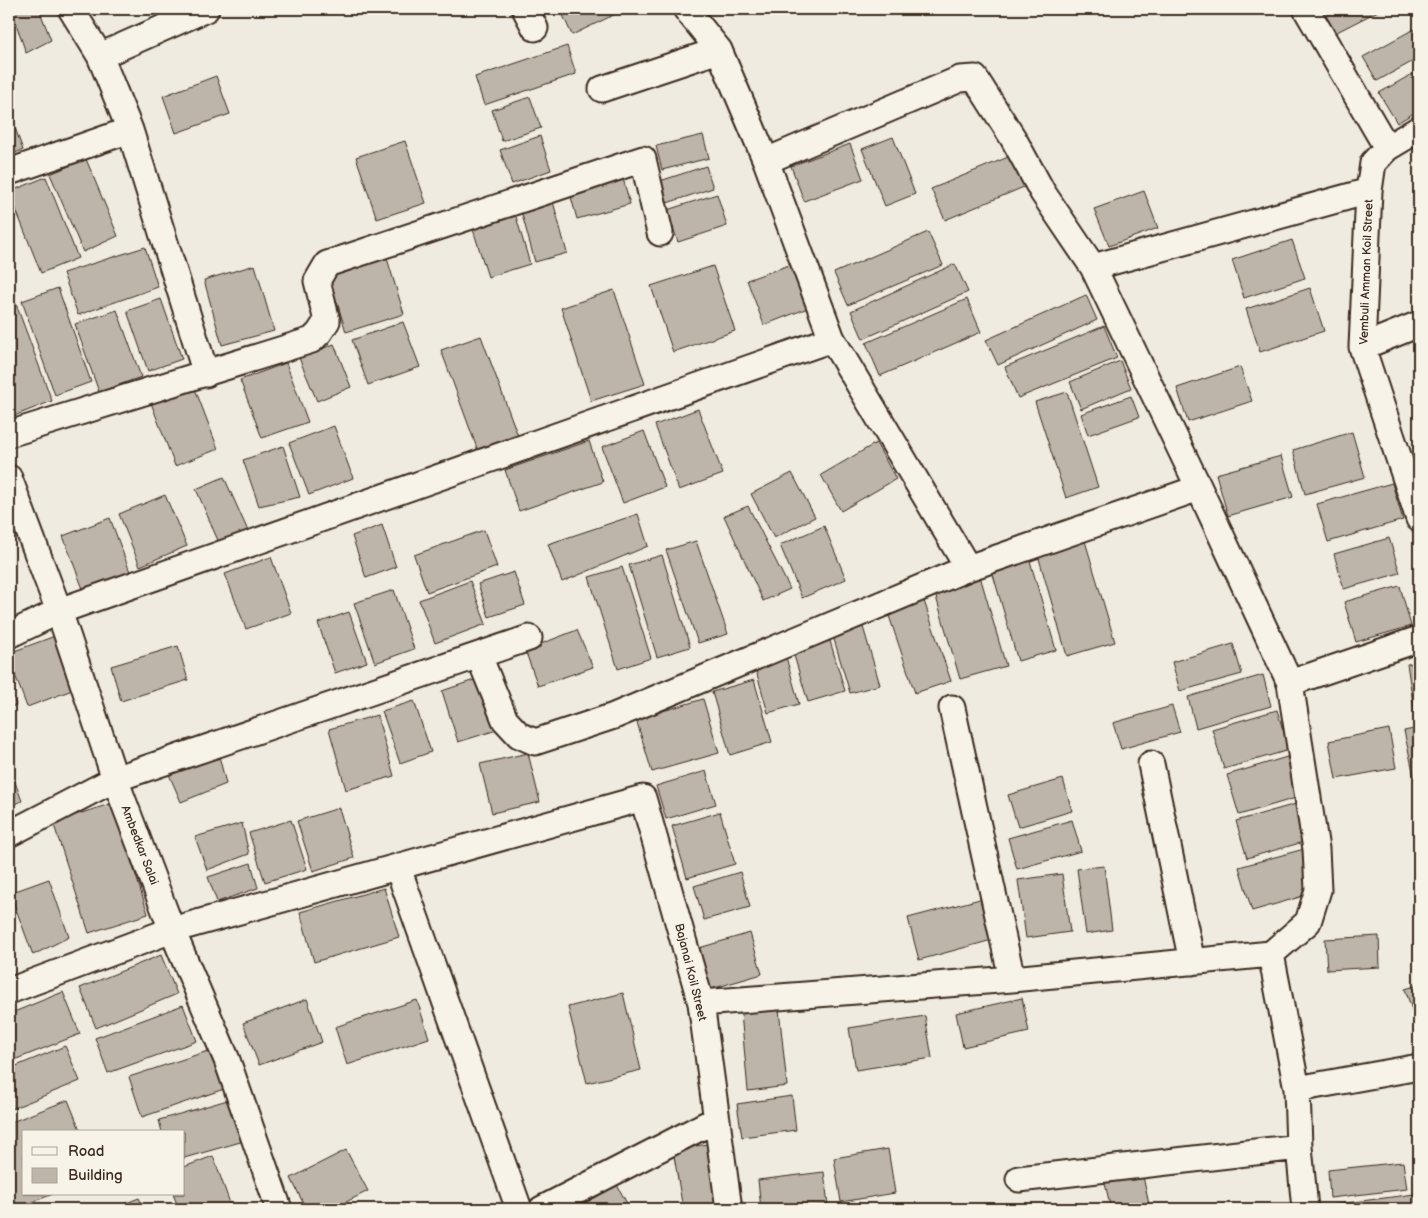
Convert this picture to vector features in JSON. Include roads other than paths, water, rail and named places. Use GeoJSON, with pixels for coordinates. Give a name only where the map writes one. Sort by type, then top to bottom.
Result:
{"type":"FeatureCollection","features":[{"type":"Feature","properties":{"kind":"street"},"geometry":{"type":"LineString","coordinates":[[71,9],[100,56],[130,130],[206,374]]}},
{"type":"Feature","properties":{"kind":"street"},"geometry":{"type":"LineString","coordinates":[[100,56],[206,9]]}},
{"type":"Feature","properties":{"kind":"street"},"geometry":{"type":"LineString","coordinates":[[686,9],[719,50],[766,162],[832,339],[968,568]]}},
{"type":"Feature","properties":{"kind":"street"},"geometry":{"type":"LineString","coordinates":[[1306,9],[1387,148]]}},
{"type":"Feature","properties":{"kind":"street"},"geometry":{"type":"LineString","coordinates":[[602,89],[719,50]]}},
{"type":"Feature","properties":{"kind":"street"},"geometry":{"type":"LineString","coordinates":[[701,1003],[1012,980],[1271,954],[1308,922],[1318,890],[1316,849],[1290,682],[1093,267],[1043,193],[975,78],[960,79],[766,162]]}},
{"type":"Feature","properties":{"kind":"street","name":"Vembuli Amman Koil Street"},"geometry":{"type":"LineString","coordinates":[[1419,129],[1387,148],[1373,163],[1369,191],[1362,347],[1419,517]]}},
{"type":"Feature","properties":{"kind":"street"},"geometry":{"type":"LineString","coordinates":[[9,172],[130,130]]}},
{"type":"Feature","properties":{"kind":"street"},"geometry":{"type":"LineString","coordinates":[[9,434],[312,340],[327,321],[317,281],[327,264],[643,160],[660,233]]}},
{"type":"Feature","properties":{"kind":"street"},"geometry":{"type":"LineString","coordinates":[[1093,267],[1369,191]]}},
{"type":"Feature","properties":{"kind":"street"},"geometry":{"type":"LineString","coordinates":[[1362,347],[1419,324]]}},
{"type":"Feature","properties":{"kind":"street"},"geometry":{"type":"LineString","coordinates":[[9,635],[59,611],[832,339]]}},
{"type":"Feature","properties":{"kind":"street","name":"Ambedkar Salai"},"geometry":{"type":"LineString","coordinates":[[9,478],[59,611],[115,779],[172,930],[227,1060],[279,1209]]}},
{"type":"Feature","properties":{"kind":"street"},"geometry":{"type":"LineString","coordinates":[[479,656],[505,720],[519,735],[535,742],[614,716],[968,568],[1199,488]]}},
{"type":"Feature","properties":{"kind":"street"},"geometry":{"type":"LineString","coordinates":[[9,834],[115,779],[529,638]]}},
{"type":"Feature","properties":{"kind":"street"},"geometry":{"type":"LineString","coordinates":[[1290,682],[1419,639]]}},
{"type":"Feature","properties":{"kind":"street"},"geometry":{"type":"LineString","coordinates":[[952,708],[1012,980]]}},
{"type":"Feature","properties":{"kind":"street"},"geometry":{"type":"LineString","coordinates":[[1151,764],[1192,962]]}},
{"type":"Feature","properties":{"kind":"street","name":"Bajanai Koil Street"},"geometry":{"type":"LineString","coordinates":[[398,868],[643,798],[701,1003],[729,1209]]}},
{"type":"Feature","properties":{"kind":"street"},"geometry":{"type":"LineString","coordinates":[[9,991],[172,930],[398,868],[519,1209]]}},
{"type":"Feature","properties":{"kind":"street"},"geometry":{"type":"LineString","coordinates":[[1271,954],[1297,1089],[1299,1147],[1305,1209]]}},
{"type":"Feature","properties":{"kind":"street"},"geometry":{"type":"LineString","coordinates":[[1297,1089],[1419,1067]]}},
{"type":"Feature","properties":{"kind":"street"},"geometry":{"type":"LineString","coordinates":[[542,1209],[718,1118]]}},
{"type":"Feature","properties":{"kind":"street"},"geometry":{"type":"LineString","coordinates":[[1019,1179],[1299,1147]]}}]}
